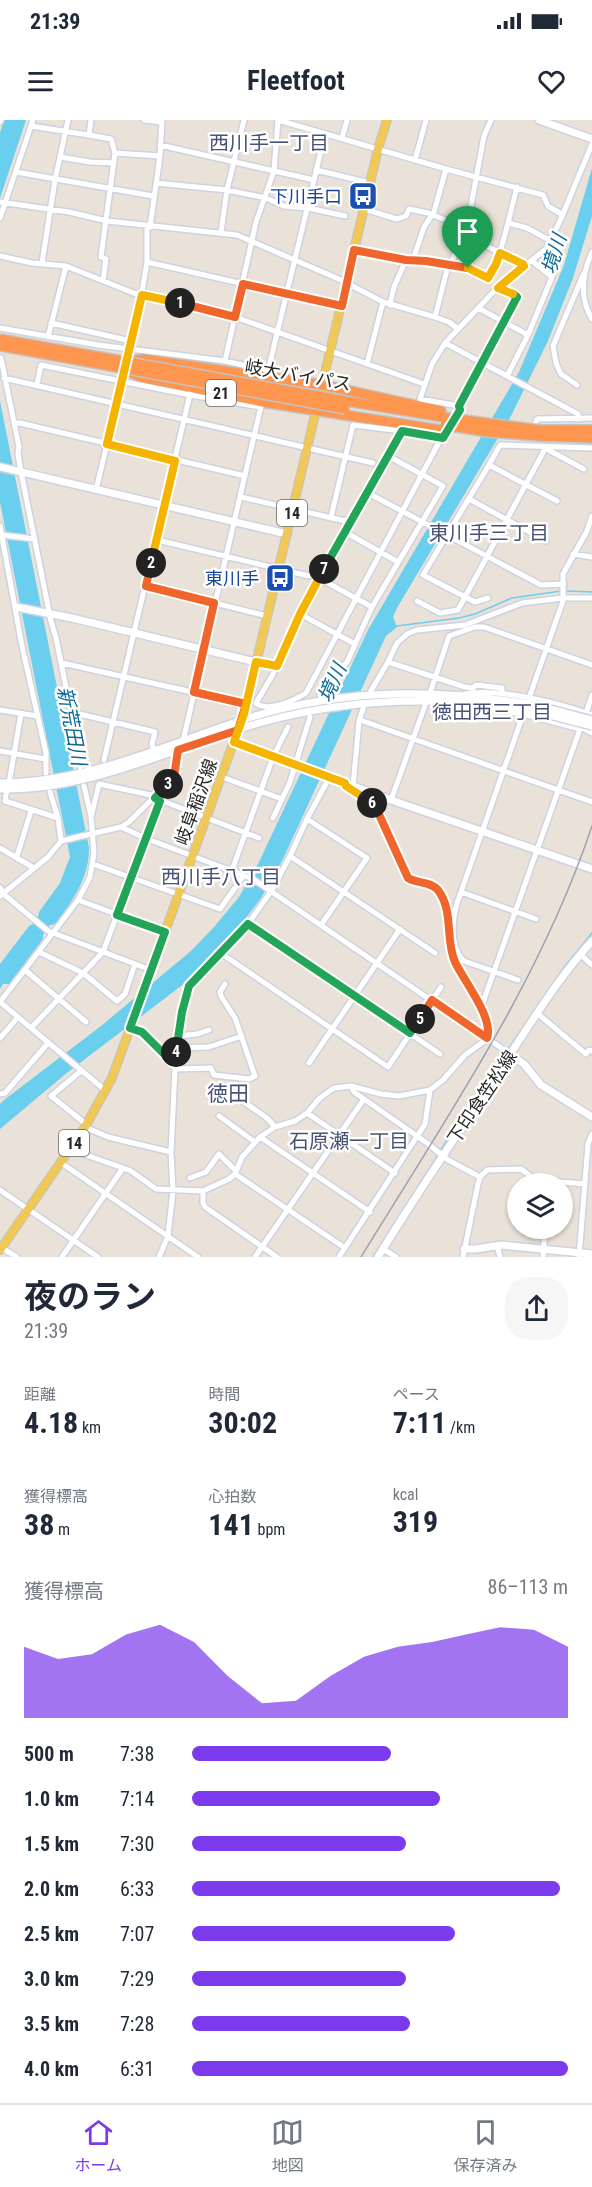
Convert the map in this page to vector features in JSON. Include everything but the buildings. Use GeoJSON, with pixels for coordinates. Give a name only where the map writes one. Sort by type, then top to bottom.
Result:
{"type":"FeatureCollection","features":[{"type":"Feature","properties":{"kind":"highway","name":"岐大バイパス"},"geometry":{"type":"LineString","coordinates":[[0,339],[128,366]]}},
{"type":"Feature","properties":{"kind":"highway","name":"岐大バイパス"},"geometry":{"type":"LineString","coordinates":[[0,346],[128,366],[444,424]]}},
{"type":"Feature","properties":{"kind":"highway","name":"21"},"geometry":{"type":"LineString","coordinates":[[490,428],[484,419],[444,424],[262,404],[140,377],[128,366],[144,359],[269,373],[323,385],[444,424],[478,435],[490,428],[592,438]]}},
{"type":"Feature","properties":{"kind":"highway","name":"21"},"geometry":{"type":"LineString","coordinates":[[540,433],[592,430]]}},
{"type":"Feature","properties":{"kind":"main road","name":"岐阜稲沢線"},"geometry":{"type":"LineString","coordinates":[[0,1248],[86,1125],[106,1091],[222,777],[246,704],[378,149],[387,120]]}},
{"type":"Feature","properties":{"kind":"street"},"geometry":{"type":"LineString","coordinates":[[42,263],[55,180],[68,120]]}},
{"type":"Feature","properties":{"kind":"street"},"geometry":{"type":"LineString","coordinates":[[89,135],[91,120]]}},
{"type":"Feature","properties":{"kind":"street"},"geometry":{"type":"LineString","coordinates":[[96,490],[142,295],[147,262],[148,227],[160,156],[162,121],[144,120]]}},
{"type":"Feature","properties":{"kind":"street"},"geometry":{"type":"LineString","coordinates":[[221,232],[227,190],[244,120]]}},
{"type":"Feature","properties":{"kind":"street"},"geometry":{"type":"LineString","coordinates":[[225,361],[256,222],[274,171],[278,120],[543,195],[548,206],[562,215]]}},
{"type":"Feature","properties":{"kind":"street"},"geometry":{"type":"LineString","coordinates":[[342,138],[347,120]]}},
{"type":"Feature","properties":{"kind":"street"},"geometry":{"type":"LineString","coordinates":[[415,160],[426,120]]}},
{"type":"Feature","properties":{"kind":"street"},"geometry":{"type":"LineString","coordinates":[[435,316],[449,266],[468,222],[484,136],[491,120]]}},
{"type":"Feature","properties":{"kind":"street"},"geometry":{"type":"LineString","coordinates":[[459,406],[420,399],[439,350],[498,288],[546,249],[592,142],[557,123],[539,120]]}},
{"type":"Feature","properties":{"kind":"street"},"geometry":{"type":"LineString","coordinates":[[0,218],[2,202],[16,172],[32,123],[65,132],[111,139],[115,153],[102,257],[106,259],[103,281]]}},
{"type":"Feature","properties":{"kind":"street"},"geometry":{"type":"LineString","coordinates":[[0,328],[197,360],[225,361],[269,373],[325,134]]}},
{"type":"Feature","properties":{"kind":"street"},"geometry":{"type":"LineString","coordinates":[[160,145],[314,180]]}},
{"type":"Feature","properties":{"kind":"street"},"geometry":{"type":"LineString","coordinates":[[115,153],[160,156]]}},
{"type":"Feature","properties":{"kind":"street"},"geometry":{"type":"LineString","coordinates":[[60,157],[114,163]]}},
{"type":"Feature","properties":{"kind":"street"},"geometry":{"type":"LineString","coordinates":[[413,260],[446,169]]}},
{"type":"Feature","properties":{"kind":"street"},"geometry":{"type":"LineString","coordinates":[[316,170],[370,183]]}},
{"type":"Feature","properties":{"kind":"street"},"geometry":{"type":"LineString","coordinates":[[16,172],[153,196]]}},
{"type":"Feature","properties":{"kind":"street"},"geometry":{"type":"LineString","coordinates":[[156,183],[227,190],[266,198],[284,206],[308,208],[345,216]]}},
{"type":"Feature","properties":{"kind":"street"},"geometry":{"type":"LineString","coordinates":[[354,250],[468,268],[488,278],[500,253],[517,187]]}},
{"type":"Feature","properties":{"kind":"street"},"geometry":{"type":"LineString","coordinates":[[2,202],[148,227],[189,232],[221,232],[237,236],[295,260],[390,305],[435,316],[458,329]]}},
{"type":"Feature","properties":{"kind":"street"},"geometry":{"type":"LineString","coordinates":[[364,209],[397,219],[406,216],[409,209],[431,214],[448,221],[463,234],[524,266]]}},
{"type":"Feature","properties":{"kind":"street"},"geometry":{"type":"LineString","coordinates":[[508,223],[527,228],[551,241]]}},
{"type":"Feature","properties":{"kind":"street"},"geometry":{"type":"LineString","coordinates":[[577,386],[561,374],[553,346],[592,252]]}},
{"type":"Feature","properties":{"kind":"street"},"geometry":{"type":"LineString","coordinates":[[0,256],[15,261],[66,266],[142,295],[235,317],[424,384]]}},
{"type":"Feature","properties":{"kind":"street"},"geometry":{"type":"LineString","coordinates":[[390,305],[394,287],[406,260]]}},
{"type":"Feature","properties":{"kind":"street"},"geometry":{"type":"LineString","coordinates":[[508,377],[552,277],[532,261]]}},
{"type":"Feature","properties":{"kind":"street"},"geometry":{"type":"LineString","coordinates":[[147,262],[342,306]]}},
{"type":"Feature","properties":{"kind":"street"},"geometry":{"type":"LineString","coordinates":[[48,337],[66,266]]}},
{"type":"Feature","properties":{"kind":"street"},"geometry":{"type":"LineString","coordinates":[[584,273],[584,302],[592,319]]}},
{"type":"Feature","properties":{"kind":"street"},"geometry":{"type":"LineString","coordinates":[[402,431],[300,614],[277,666],[255,703],[260,707],[267,708],[299,698],[306,693],[422,475],[444,424],[460,410],[459,406],[517,297],[498,288]]}},
{"type":"Feature","properties":{"kind":"street"},"geometry":{"type":"LineString","coordinates":[[367,364],[383,302]]}},
{"type":"Feature","properties":{"kind":"street"},"geometry":{"type":"LineString","coordinates":[[478,308],[528,335]]}},
{"type":"Feature","properties":{"kind":"street"},"geometry":{"type":"LineString","coordinates":[[51,323],[131,341]]}},
{"type":"Feature","properties":{"kind":"street"},"geometry":{"type":"LineString","coordinates":[[445,343],[579,414],[579,419]]}},
{"type":"Feature","properties":{"kind":"street"},"geometry":{"type":"LineString","coordinates":[[2,358],[4,378],[15,423],[20,471],[32,539],[48,613],[62,663],[71,712],[70,728],[91,817]]}},
{"type":"Feature","properties":{"kind":"street"},"geometry":{"type":"LineString","coordinates":[[37,384],[41,365],[262,404],[183,741]]}},
{"type":"Feature","properties":{"kind":"street"},"geometry":{"type":"LineString","coordinates":[[4,378],[373,463]]}},
{"type":"Feature","properties":{"kind":"street"},"geometry":{"type":"LineString","coordinates":[[104,760],[191,392]]}},
{"type":"Feature","properties":{"kind":"street"},"geometry":{"type":"LineString","coordinates":[[527,445],[537,419],[592,418]]}},
{"type":"Feature","properties":{"kind":"street"},"geometry":{"type":"LineString","coordinates":[[15,423],[245,476]]}},
{"type":"Feature","properties":{"kind":"street"},"geometry":{"type":"LineString","coordinates":[[331,517],[353,425],[402,431],[444,424]]}},
{"type":"Feature","properties":{"kind":"street"},"geometry":{"type":"LineString","coordinates":[[489,598],[475,602],[423,575],[500,445],[592,448]]}},
{"type":"Feature","properties":{"kind":"street"},"geometry":{"type":"LineString","coordinates":[[546,447],[584,469]]}},
{"type":"Feature","properties":{"kind":"street"},"geometry":{"type":"LineString","coordinates":[[417,601],[440,613],[458,610],[546,447]]}},
{"type":"Feature","properties":{"kind":"street"},"geometry":{"type":"LineString","coordinates":[[320,695],[324,686],[346,662],[372,608],[443,486],[388,456]]}},
{"type":"Feature","properties":{"kind":"street"},"geometry":{"type":"LineString","coordinates":[[489,465],[557,501]]}},
{"type":"Feature","properties":{"kind":"street"},"geometry":{"type":"LineString","coordinates":[[0,467],[287,534]]}},
{"type":"Feature","properties":{"kind":"street"},"geometry":{"type":"LineString","coordinates":[[368,493],[541,585],[564,585]]}},
{"type":"Feature","properties":{"kind":"street"},"geometry":{"type":"LineString","coordinates":[[241,496],[345,521],[354,516]]}},
{"type":"Feature","properties":{"kind":"street"},"geometry":{"type":"LineString","coordinates":[[469,499],[546,541]]}},
{"type":"Feature","properties":{"kind":"street"},"geometry":{"type":"LineString","coordinates":[[528,700],[563,597],[563,574],[587,531],[592,516]]}},
{"type":"Feature","properties":{"kind":"street"},"geometry":{"type":"LineString","coordinates":[[0,526],[4,535],[18,608],[22,646],[38,716],[46,772]]}},
{"type":"Feature","properties":{"kind":"street"},"geometry":{"type":"LineString","coordinates":[[345,532],[398,562]]}},
{"type":"Feature","properties":{"kind":"street"},"geometry":{"type":"LineString","coordinates":[[4,535],[32,539]]}},
{"type":"Feature","properties":{"kind":"street"},"geometry":{"type":"LineString","coordinates":[[157,540],[309,576],[314,576],[327,564]]}},
{"type":"Feature","properties":{"kind":"street"},"geometry":{"type":"LineString","coordinates":[[573,554],[592,557]]}},
{"type":"Feature","properties":{"kind":"street"},"geometry":{"type":"LineString","coordinates":[[327,564],[324,580],[326,582],[372,608]]}},
{"type":"Feature","properties":{"kind":"street"},"geometry":{"type":"LineString","coordinates":[[146,586],[267,616]]}},
{"type":"Feature","properties":{"kind":"street"},"geometry":{"type":"LineString","coordinates":[[368,694],[397,643],[407,634],[417,630],[465,625],[522,603],[563,597],[592,598]]}},
{"type":"Feature","properties":{"kind":"street"},"geometry":{"type":"LineString","coordinates":[[18,608],[277,666]]}},
{"type":"Feature","properties":{"kind":"street"},"geometry":{"type":"LineString","coordinates":[[300,614],[355,644]]}},
{"type":"Feature","properties":{"kind":"street"},"geometry":{"type":"LineString","coordinates":[[391,800],[449,636],[475,627],[484,627],[592,665]]}},
{"type":"Feature","properties":{"kind":"street"},"geometry":{"type":"LineString","coordinates":[[387,662],[465,687],[473,688],[476,685],[502,688],[502,694]]}},
{"type":"Feature","properties":{"kind":"street"},"geometry":{"type":"LineString","coordinates":[[62,663],[246,704]]}},
{"type":"Feature","properties":{"kind":"street"},"geometry":{"type":"LineString","coordinates":[[81,777],[241,721],[288,708],[331,703],[363,704],[486,691],[589,714]]}},
{"type":"Feature","properties":{"kind":"street"},"geometry":{"type":"LineString","coordinates":[[0,783],[5,787],[52,785],[368,694],[428,697],[534,708],[592,726]]}},
{"type":"Feature","properties":{"kind":"street"},"geometry":{"type":"LineString","coordinates":[[462,694],[592,720]]}},
{"type":"Feature","properties":{"kind":"street"},"geometry":{"type":"LineString","coordinates":[[481,1008],[580,729],[589,714],[592,695]]}},
{"type":"Feature","properties":{"kind":"street"},"geometry":{"type":"LineString","coordinates":[[474,702],[477,708],[523,713],[592,732]]}},
{"type":"Feature","properties":{"kind":"street"},"geometry":{"type":"LineString","coordinates":[[353,786],[359,721],[363,704]]}},
{"type":"Feature","properties":{"kind":"street"},"geometry":{"type":"LineString","coordinates":[[0,710],[38,716]]}},
{"type":"Feature","properties":{"kind":"street"},"geometry":{"type":"LineString","coordinates":[[71,712],[155,732],[152,744],[154,751]]}},
{"type":"Feature","properties":{"kind":"street"},"geometry":{"type":"LineString","coordinates":[[518,980],[464,961],[457,950],[454,911],[523,713]]}},
{"type":"Feature","properties":{"kind":"street"},"geometry":{"type":"LineString","coordinates":[[21,714],[5,787],[5,801],[58,818]]}},
{"type":"Feature","properties":{"kind":"street"},"geometry":{"type":"LineString","coordinates":[[273,818],[297,766],[310,717]]}},
{"type":"Feature","properties":{"kind":"street"},"geometry":{"type":"LineString","coordinates":[[363,721],[592,802]]}},
{"type":"Feature","properties":{"kind":"street"},"geometry":{"type":"LineString","coordinates":[[232,870],[273,757],[288,727]]}},
{"type":"Feature","properties":{"kind":"street"},"geometry":{"type":"LineString","coordinates":[[234,742],[592,870]]}},
{"type":"Feature","properties":{"kind":"street"},"geometry":{"type":"LineString","coordinates":[[150,973],[135,964],[51,932],[1,892],[48,857],[63,841],[121,827],[157,799],[174,777],[178,750]]}},
{"type":"Feature","properties":{"kind":"street"},"geometry":{"type":"LineString","coordinates":[[0,751],[45,759]]}},
{"type":"Feature","properties":{"kind":"street"},"geometry":{"type":"LineString","coordinates":[[222,777],[282,799]]}},
{"type":"Feature","properties":{"kind":"street"},"geometry":{"type":"LineString","coordinates":[[159,1257],[168,1236],[174,1191],[171,1152],[173,1066],[189,986],[222,954],[248,924],[271,890],[328,777]]}},
{"type":"Feature","properties":{"kind":"street"},"geometry":{"type":"LineString","coordinates":[[106,1091],[0,1002],[39,952],[51,932],[78,900],[90,877],[93,864],[90,826],[99,783],[157,799],[259,838]]}},
{"type":"Feature","properties":{"kind":"street"},"geometry":{"type":"LineString","coordinates":[[69,1149],[131,1171],[156,1189],[203,1191],[229,1179],[242,1157],[260,1137],[275,1127],[295,1121],[334,1088],[351,1086],[399,1096],[430,1090],[443,1080],[465,1055],[487,1038],[488,1027],[481,1008],[452,954],[447,910],[437,890],[429,884],[408,878],[374,804],[346,786],[345,783]]}},
{"type":"Feature","properties":{"kind":"street"},"geometry":{"type":"LineString","coordinates":[[52,785],[63,841]]}},
{"type":"Feature","properties":{"kind":"street"},"geometry":{"type":"LineString","coordinates":[[31,1028],[103,952],[157,799]]}},
{"type":"Feature","properties":{"kind":"street"},"geometry":{"type":"LineString","coordinates":[[17,856],[32,811]]}},
{"type":"Feature","properties":{"kind":"street"},"geometry":{"type":"LineString","coordinates":[[307,819],[367,858],[321,925]]}},
{"type":"Feature","properties":{"kind":"street"},"geometry":{"type":"LineString","coordinates":[[121,827],[245,875],[271,890],[503,1049],[524,1064],[541,1085],[592,1117]]}},
{"type":"Feature","properties":{"kind":"street"},"geometry":{"type":"LineString","coordinates":[[0,848],[34,868]]}},
{"type":"Feature","properties":{"kind":"street"},"geometry":{"type":"LineString","coordinates":[[290,856],[435,953]]}},
{"type":"Feature","properties":{"kind":"street"},"geometry":{"type":"LineString","coordinates":[[93,864],[220,909],[245,875]]}},
{"type":"Feature","properties":{"kind":"street"},"geometry":{"type":"LineString","coordinates":[[461,892],[536,919]]}},
{"type":"Feature","properties":{"kind":"street"},"geometry":{"type":"LineString","coordinates":[[78,900],[165,932]]}},
{"type":"Feature","properties":{"kind":"street"},"geometry":{"type":"LineString","coordinates":[[248,924],[440,1054]]}},
{"type":"Feature","properties":{"kind":"street"},"geometry":{"type":"LineString","coordinates":[[309,1063],[400,929]]}},
{"type":"Feature","properties":{"kind":"street","name":"下印食笠松線"},"geometry":{"type":"LineString","coordinates":[[378,1257],[442,1154],[580,954],[592,941]]}},
{"type":"Feature","properties":{"kind":"street"},"geometry":{"type":"LineString","coordinates":[[39,952],[83,973],[117,1002],[125,994],[135,964]]}},
{"type":"Feature","properties":{"kind":"street"},"geometry":{"type":"LineString","coordinates":[[222,954],[388,1067],[441,987]]}},
{"type":"Feature","properties":{"kind":"street"},"geometry":{"type":"LineString","coordinates":[[580,954],[592,964]]}},
{"type":"Feature","properties":{"kind":"street"},"geometry":{"type":"LineString","coordinates":[[25,970],[86,1022]]}},
{"type":"Feature","properties":{"kind":"street"},"geometry":{"type":"LineString","coordinates":[[131,1027],[142,1032],[173,1066],[211,1068],[214,1074],[253,1079],[255,1074],[242,1036],[235,1018],[221,996],[220,992],[225,984]]}},
{"type":"Feature","properties":{"kind":"street"},"geometry":{"type":"LineString","coordinates":[[538,1014],[586,1054],[592,1051]]}},
{"type":"Feature","properties":{"kind":"street"},"geometry":{"type":"LineString","coordinates":[[0,1038],[18,1017]]}},
{"type":"Feature","properties":{"kind":"street"},"geometry":{"type":"LineString","coordinates":[[179,1036],[209,1030]]}},
{"type":"Feature","properties":{"kind":"street"},"geometry":{"type":"LineString","coordinates":[[177,1048],[209,1047],[242,1036]]}},
{"type":"Feature","properties":{"kind":"street"},"geometry":{"type":"LineString","coordinates":[[0,1095],[5,1093],[48,1043]]}},
{"type":"Feature","properties":{"kind":"street"},"geometry":{"type":"LineString","coordinates":[[81,1071],[51,1096],[86,1125],[108,1137],[171,1152]]}},
{"type":"Feature","properties":{"kind":"street"},"geometry":{"type":"LineString","coordinates":[[221,1086],[267,1118],[275,1127]]}},
{"type":"Feature","properties":{"kind":"street"},"geometry":{"type":"LineString","coordinates":[[351,1086],[354,1092],[418,1136],[448,1161],[480,1177]]}},
{"type":"Feature","properties":{"kind":"street"},"geometry":{"type":"LineString","coordinates":[[339,1257],[425,1124],[430,1090]]}},
{"type":"Feature","properties":{"kind":"street"},"geometry":{"type":"LineString","coordinates":[[255,1257],[364,1099]]}},
{"type":"Feature","properties":{"kind":"street"},"geometry":{"type":"LineString","coordinates":[[307,1113],[394,1173]]}},
{"type":"Feature","properties":{"kind":"street"},"geometry":{"type":"LineString","coordinates":[[219,1116],[255,1142]]}},
{"type":"Feature","properties":{"kind":"street"},"geometry":{"type":"LineString","coordinates":[[579,1255],[588,1144],[592,1134]]}},
{"type":"Feature","properties":{"kind":"street"},"geometry":{"type":"LineString","coordinates":[[260,1137],[370,1212]]}},
{"type":"Feature","properties":{"kind":"street"},"geometry":{"type":"LineString","coordinates":[[190,1178],[206,1172],[219,1154],[235,1172],[345,1248]]}},
{"type":"Feature","properties":{"kind":"street"},"geometry":{"type":"LineString","coordinates":[[60,1162],[198,1257]]}},
{"type":"Feature","properties":{"kind":"street"},"geometry":{"type":"LineString","coordinates":[[63,1257],[123,1168]]}},
{"type":"Feature","properties":{"kind":"street"},"geometry":{"type":"LineString","coordinates":[[526,1173],[520,1169],[487,1170],[480,1177],[463,1253],[497,1245],[543,1253],[592,1254]]}},
{"type":"Feature","properties":{"kind":"street"},"geometry":{"type":"LineString","coordinates":[[573,1183],[585,1184]]}},
{"type":"Feature","properties":{"kind":"street"},"geometry":{"type":"LineString","coordinates":[[0,1190],[75,1239],[98,1257]]}},
{"type":"Feature","properties":{"kind":"street"},"geometry":{"type":"LineString","coordinates":[[203,1191],[205,1207],[277,1257]]}},
{"type":"Feature","properties":{"kind":"street"},"geometry":{"type":"LineString","coordinates":[[497,1245],[500,1257]]}},
{"type":"Feature","properties":{"kind":"street"},"geometry":{"type":"LineString","coordinates":[[0,1248],[17,1257]]}},
{"type":"Feature","properties":{"kind":"street"},"geometry":{"type":"LineString","coordinates":[[383,1249],[396,1257]]}},
{"type":"Feature","properties":{"kind":"water"},"geometry":{"type":"Polygon","coordinates":[[[4,120],[26,120],[0,198],[0,133],[4,120]]]}},
{"type":"Feature","properties":{"kind":"water"},"geometry":{"type":"Polygon","coordinates":[[[592,168],[592,216],[573,278],[548,341],[511,416],[397,608],[393,617],[397,627],[386,636],[282,861],[261,898],[230,939],[181,986],[68,1072],[0,1129],[0,1104],[4,1100],[101,1026],[191,951],[239,897],[259,862],[368,630],[519,372],[564,265],[592,168]]]}},
{"type":"Feature","properties":{"kind":"water"},"geometry":{"type":"Polygon","coordinates":[[[0,401],[89,848],[83,879],[74,897],[56,924],[50,925],[43,939],[9,984],[3,984],[0,989],[0,964],[29,926],[36,921],[39,912],[60,883],[70,857],[0,502],[0,401]]]}},
{"type":"Feature","properties":{"kind":"waterway"},"geometry":{"type":"LineString","coordinates":[[397,626],[459,618],[475,614],[512,598],[561,591]]}},
{"type":"Feature","properties":{"kind":"waterway"},"geometry":{"type":"LineString","coordinates":[[566,591],[592,592]]}},
{"type":"Feature","properties":{"kind":"waterway"},"geometry":{"type":"LineString","coordinates":[[508,1049],[565,966],[592,933]]}},
{"type":"Feature","properties":{"kind":"waterway"},"geometry":{"type":"LineString","coordinates":[[440,1151],[505,1053]]}},
{"type":"Feature","properties":{"kind":"waterway"},"geometry":{"type":"LineString","coordinates":[[373,1257],[438,1155]]}},
{"type":"Feature","properties":{"kind":"railway"},"geometry":{"type":"LineString","coordinates":[[361,1257],[458,1101],[518,994],[571,884],[592,826]]}},
{"type":"Feature","properties":{"kind":"place","name":"下川手口"},"geometry":{"type":"Point","coordinates":[363,196]}},
{"type":"Feature","properties":{"kind":"place","name":"東川手"},"geometry":{"type":"Point","coordinates":[280,578]}},
{"type":"Feature","properties":{"kind":"district","name":"西川手一丁目"},"geometry":{"type":"Point","coordinates":[269,143]}},
{"type":"Feature","properties":{"kind":"district","name":"東川手三丁目"},"geometry":{"type":"Point","coordinates":[489,533]}},
{"type":"Feature","properties":{"kind":"district","name":"徳田西三丁目"},"geometry":{"type":"Point","coordinates":[492,712]}},
{"type":"Feature","properties":{"kind":"district","name":"西川手八丁目"},"geometry":{"type":"Point","coordinates":[221,877]}},
{"type":"Feature","properties":{"kind":"district","name":"徳田"},"geometry":{"type":"Point","coordinates":[228,1094]}},
{"type":"Feature","properties":{"kind":"district","name":"石原瀬一丁目"},"geometry":{"type":"Point","coordinates":[349,1141]}},
{"type":"Feature","properties":{"kind":"route"},"geometry":{"type":"LineString","coordinates":[[354,250],[468,268],[488,278],[500,253],[523,264],[524,266],[498,288],[517,297],[459,406],[460,410],[448,433],[443,438],[402,431],[399,435],[300,614],[277,666],[256,662],[244,714],[234,742],[345,783],[346,786],[374,804],[391,843],[398,853],[405,874],[412,880],[429,884],[442,898],[447,910],[448,936],[452,954],[481,1008],[489,1033],[487,1038],[432,1000],[410,1033],[248,924],[222,954],[189,986],[182,1012],[175,1059],[172,1062],[142,1032],[130,1028],[165,932],[117,915],[160,801],[155,798],[174,777],[178,750],[238,730],[246,704],[194,692],[214,603],[146,586],[175,461],[107,444],[142,295],[235,317],[243,284],[342,306],[354,250]]}},
{"type":"Feature","properties":{"kind":"water label","name":"境川"},"geometry":{"type":"Point","coordinates":[554,254]}},
{"type":"Feature","properties":{"kind":"water label","name":"境川"},"geometry":{"type":"Point","coordinates":[332,683]}},
{"type":"Feature","properties":{"kind":"water label","name":"新荒田川"},"geometry":{"type":"Point","coordinates":[72,726]}}]}
